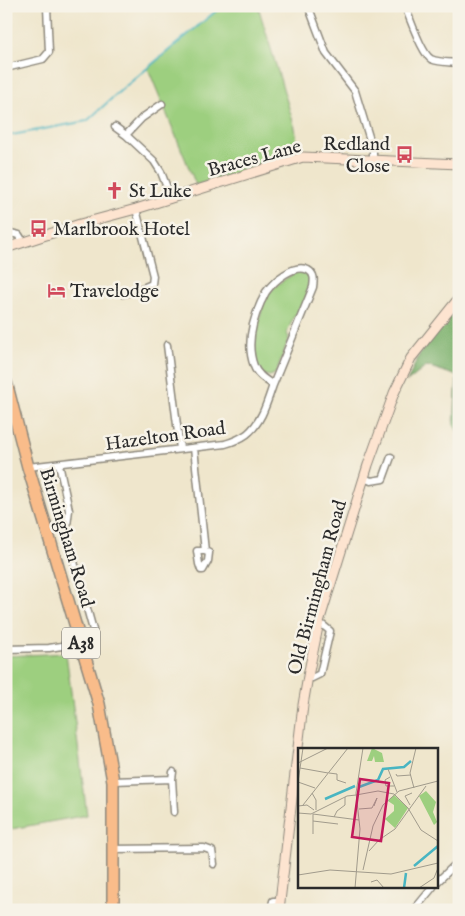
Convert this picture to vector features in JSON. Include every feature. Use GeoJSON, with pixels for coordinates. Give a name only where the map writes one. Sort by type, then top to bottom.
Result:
{"type":"FeatureCollection","features":[{"type":"Feature","properties":{"kind":"highway","name":"Birmingham Road"},"geometry":{"type":"LineString","coordinates":[[6,382],[28,467],[99,704],[113,781],[113,910]]}},
{"type":"Feature","properties":{"kind":"main road","name":"Braces Lane"},"geometry":{"type":"LineString","coordinates":[[6,248],[80,224],[136,209],[303,158],[459,164]]}},
{"type":"Feature","properties":{"kind":"main road","name":"Old Birmingham Road"},"geometry":{"type":"LineString","coordinates":[[279,905],[303,705],[320,622],[364,478],[394,393],[411,358],[459,298]]}},
{"type":"Feature","properties":{"kind":"street"},"geometry":{"type":"LineString","coordinates":[[314,6],[309,8],[326,53],[355,91],[373,150],[373,161]]}},
{"type":"Feature","properties":{"kind":"street"},"geometry":{"type":"LineString","coordinates":[[405,6],[426,56],[439,62],[459,63]]}},
{"type":"Feature","properties":{"kind":"street"},"geometry":{"type":"LineString","coordinates":[[6,69],[43,59],[49,52],[47,7]]}},
{"type":"Feature","properties":{"kind":"street"},"geometry":{"type":"LineString","coordinates":[[126,135],[142,118],[162,104]]}},
{"type":"Feature","properties":{"kind":"street"},"geometry":{"type":"LineString","coordinates":[[115,128],[126,135],[154,161],[161,172],[170,198]]}},
{"type":"Feature","properties":{"kind":"street"},"geometry":{"type":"LineString","coordinates":[[123,294],[146,287],[152,284],[153,280],[136,209]]}},
{"type":"Feature","properties":{"kind":"street"},"geometry":{"type":"LineString","coordinates":[[6,232],[18,235],[24,242]]}},
{"type":"Feature","properties":{"kind":"street","name":"Hazelton Road"},"geometry":{"type":"LineString","coordinates":[[28,467],[225,444],[247,434],[263,412],[313,287],[313,275],[304,268],[294,269],[280,277],[266,292],[257,311],[251,335],[251,353],[254,367],[261,376],[273,385]]}},
{"type":"Feature","properties":{"kind":"street"},"geometry":{"type":"LineString","coordinates":[[167,345],[180,449]]}},
{"type":"Feature","properties":{"kind":"street"},"geometry":{"type":"LineString","coordinates":[[194,448],[205,551]]}},
{"type":"Feature","properties":{"kind":"street"},"geometry":{"type":"LineString","coordinates":[[364,478],[371,481],[383,480],[392,457]]}},
{"type":"Feature","properties":{"kind":"street"},"geometry":{"type":"LineString","coordinates":[[59,464],[69,510],[66,533],[93,630]]}},
{"type":"Feature","properties":{"kind":"street"},"geometry":{"type":"LineString","coordinates":[[6,649],[50,648],[81,643]]}},
{"type":"Feature","properties":{"kind":"street"},"geometry":{"type":"LineString","coordinates":[[113,781],[173,776],[174,812]]}},
{"type":"Feature","properties":{"kind":"street"},"geometry":{"type":"LineString","coordinates":[[112,849],[204,848],[212,851],[214,864]]}},
{"type":"Feature","properties":{"kind":"street"},"geometry":{"type":"LineString","coordinates":[[438,881],[459,860]]}},
{"type":"Feature","properties":{"kind":"street"},"geometry":{"type":"LineString","coordinates":[[414,910],[431,888]]}},
{"type":"Feature","properties":{"kind":"street"},"geometry":{"type":"LineString","coordinates":[[271,910],[273,901],[279,905]]}},
{"type":"Feature","properties":{"kind":"green space"},"geometry":{"type":"Polygon","coordinates":[[[222,6],[258,6],[295,128],[299,153],[196,185],[147,69],[222,6]]]}},
{"type":"Feature","properties":{"kind":"green space"},"geometry":{"type":"Polygon","coordinates":[[[298,271],[308,274],[310,278],[308,294],[298,315],[294,316],[287,333],[289,338],[276,373],[270,376],[263,375],[257,364],[254,352],[255,326],[260,318],[268,294],[279,283],[298,271]]]}},
{"type":"Feature","properties":{"kind":"green space"},"geometry":{"type":"Polygon","coordinates":[[[459,308],[459,434],[454,425],[457,376],[427,366],[407,382],[419,355],[440,327],[459,308]]]}},
{"type":"Feature","properties":{"kind":"green space"},"geometry":{"type":"Polygon","coordinates":[[[66,653],[87,815],[6,830],[6,656],[66,653]]]}},
{"type":"Feature","properties":{"kind":"waterway"},"geometry":{"type":"LineString","coordinates":[[6,135],[87,121],[222,6]]}},
{"type":"Feature","properties":{"kind":"place","name":"Redland Close"},"geometry":{"type":"Point","coordinates":[404,154]}},
{"type":"Feature","properties":{"kind":"place","name":"St Luke"},"geometry":{"type":"Point","coordinates":[115,190]}},
{"type":"Feature","properties":{"kind":"place","name":"Marlbrook Hotel"},"geometry":{"type":"Point","coordinates":[39,228]}},
{"type":"Feature","properties":{"kind":"place","name":"Travelodge"},"geometry":{"type":"Point","coordinates":[56,290]}}]}
